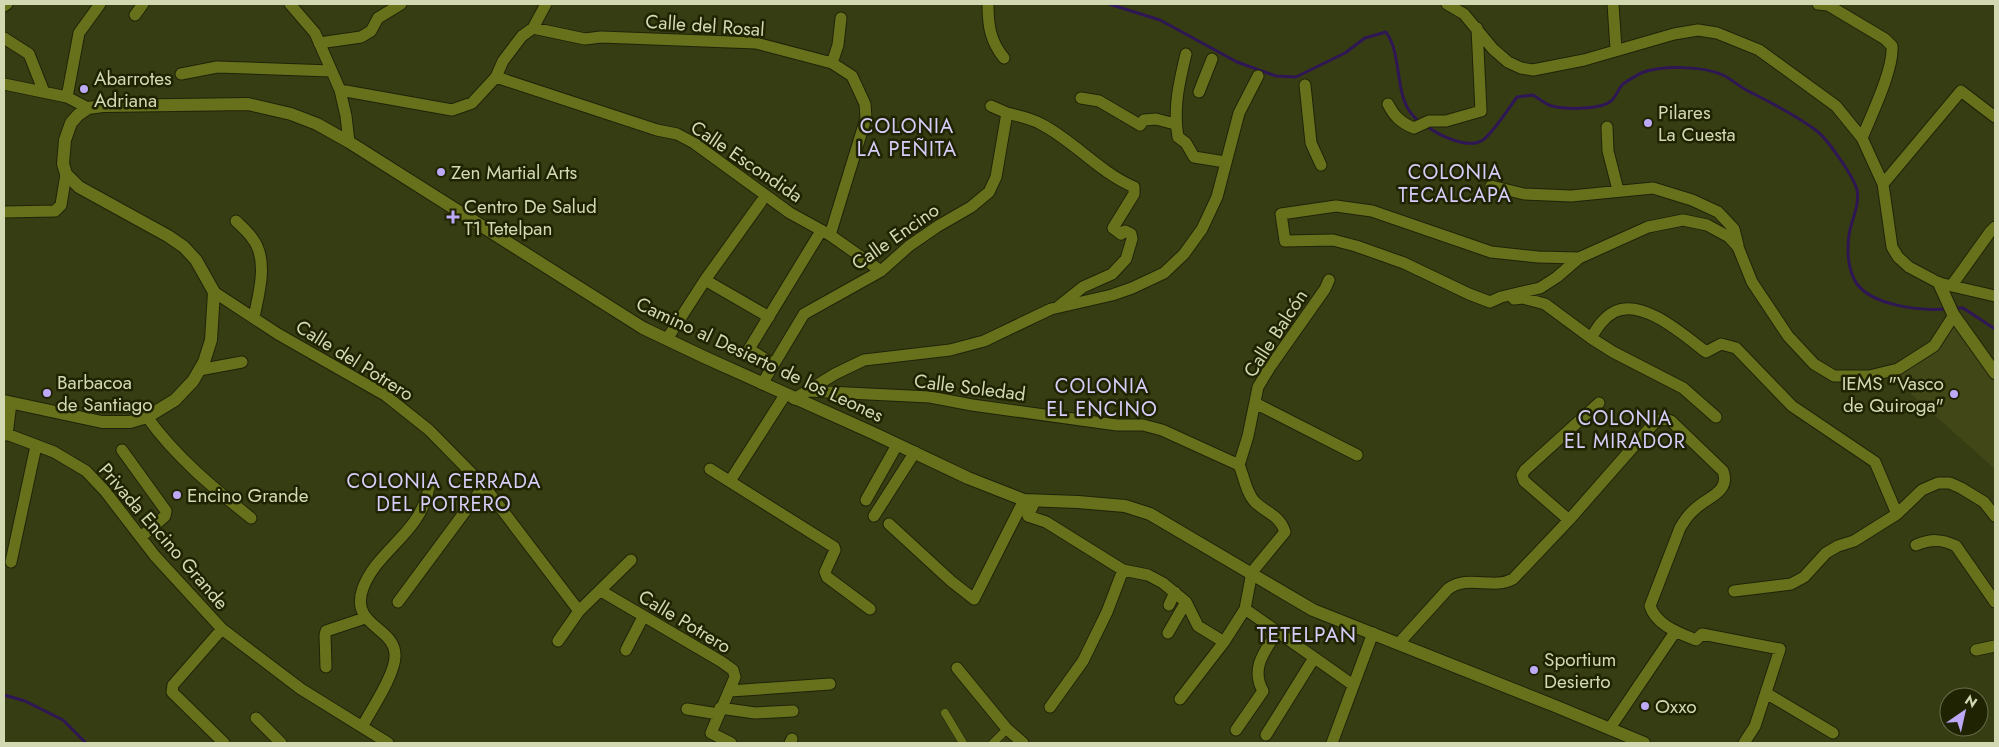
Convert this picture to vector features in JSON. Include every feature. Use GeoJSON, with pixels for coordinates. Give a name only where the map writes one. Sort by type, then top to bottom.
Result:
{"type":"FeatureCollection","features":[{"type":"Feature","properties":{"kind":"main road","name":"Camino al Desierto de los Leones"},"geometry":{"type":"LineString","coordinates":[[88,108],[103,106],[248,104],[290,114],[317,124],[349,142],[635,323],[762,384],[915,452],[968,478],[1030,501],[1078,502],[1125,506],[1150,514],[1252,572],[1313,610],[1644,743]]}},
{"type":"Feature","properties":{"kind":"main road"},"geometry":{"type":"LineString","coordinates":[[7,402],[102,422],[130,422],[147,417],[175,400],[192,381],[199,370],[211,340],[214,292],[196,260],[184,247],[79,187],[66,174],[63,164],[65,140],[71,123],[78,114],[88,108]]}},
{"type":"Feature","properties":{"kind":"main road"},"geometry":{"type":"LineString","coordinates":[[1939,283],[1953,314],[1995,374]]}},
{"type":"Feature","properties":{"kind":"street"},"geometry":{"type":"LineString","coordinates":[[67,98],[79,33],[100,4]]}},
{"type":"Feature","properties":{"kind":"street"},"geometry":{"type":"LineString","coordinates":[[135,15],[143,4]]}},
{"type":"Feature","properties":{"kind":"street"},"geometry":{"type":"LineString","coordinates":[[290,4],[315,33],[340,90],[349,142]]}},
{"type":"Feature","properties":{"kind":"street"},"geometry":{"type":"LineString","coordinates":[[319,43],[361,37],[371,31],[378,18],[401,4]]}},
{"type":"Feature","properties":{"kind":"street"},"geometry":{"type":"LineString","coordinates":[[340,90],[452,110],[472,103],[496,77],[508,54],[522,36],[533,28],[546,4]]}},
{"type":"Feature","properties":{"kind":"street"},"geometry":{"type":"LineString","coordinates":[[988,4],[988,26],[996,48],[1004,58]]}},
{"type":"Feature","properties":{"kind":"street"},"geometry":{"type":"LineString","coordinates":[[1448,4],[1464,14],[1493,49],[1508,62],[1521,68],[1533,70],[1584,60],[1674,34],[1698,30],[1717,33],[1759,50],[1836,106],[1862,138],[1883,184],[1892,247],[1898,257],[1909,268],[1939,283],[1995,296]]}},
{"type":"Feature","properties":{"kind":"street"},"geometry":{"type":"LineString","coordinates":[[1613,4],[1616,50]]}},
{"type":"Feature","properties":{"kind":"street"},"geometry":{"type":"LineString","coordinates":[[1818,4],[1828,5],[1885,39],[1892,46],[1893,52],[1887,72],[1862,138]]}},
{"type":"Feature","properties":{"kind":"street"},"geometry":{"type":"LineString","coordinates":[[832,63],[838,45],[841,18]]}},
{"type":"Feature","properties":{"kind":"street","name":"Calle del Rosal"},"geometry":{"type":"LineString","coordinates":[[533,28],[585,39],[601,37],[756,43],[832,63],[852,76],[864,104],[866,118],[826,233],[749,349],[773,364]]}},
{"type":"Feature","properties":{"kind":"street"},"geometry":{"type":"LineString","coordinates":[[1388,104],[1393,114],[1403,124],[1414,128],[1429,121],[1446,121],[1481,111],[1477,28]]}},
{"type":"Feature","properties":{"kind":"street"},"geometry":{"type":"LineString","coordinates":[[4,38],[29,54],[44,92]]}},
{"type":"Feature","properties":{"kind":"street"},"geometry":{"type":"LineString","coordinates":[[1186,54],[1177,91],[1175,124],[1178,137],[1186,143],[1194,157],[1225,162]]}},
{"type":"Feature","properties":{"kind":"street"},"geometry":{"type":"LineString","coordinates":[[1199,92],[1212,59]]}},
{"type":"Feature","properties":{"kind":"street"},"geometry":{"type":"LineString","coordinates":[[181,74],[217,67],[331,71]]}},
{"type":"Feature","properties":{"kind":"street"},"geometry":{"type":"LineString","coordinates":[[730,481],[790,397],[807,391],[835,374],[864,360],[950,350],[984,341],[1056,308],[1112,295],[1132,288],[1164,272],[1184,254],[1202,229],[1218,196],[1225,162],[1239,113],[1258,76]]}},
{"type":"Feature","properties":{"kind":"street","name":"Calle Escondida"},"geometry":{"type":"LineString","coordinates":[[496,77],[657,130],[677,134],[694,142],[790,213],[826,233],[881,271]]}},
{"type":"Feature","properties":{"kind":"street"},"geometry":{"type":"LineString","coordinates":[[4,84],[67,98],[88,108]]}},
{"type":"Feature","properties":{"kind":"street"},"geometry":{"type":"LineString","coordinates":[[1305,85],[1312,143],[1320,166]]}},
{"type":"Feature","properties":{"kind":"street"},"geometry":{"type":"LineString","coordinates":[[1883,184],[1961,91],[1995,117]]}},
{"type":"Feature","properties":{"kind":"street"},"geometry":{"type":"LineString","coordinates":[[1080,98],[1099,101],[1140,125],[1144,120],[1156,119],[1175,124]]}},
{"type":"Feature","properties":{"kind":"street"},"geometry":{"type":"LineString","coordinates":[[991,106],[1038,122],[1055,132],[1121,182],[1134,187],[1134,194],[1113,228],[1121,234],[1126,231],[1130,234],[1132,239],[1126,259],[1112,274],[1083,287],[1056,308]]}},
{"type":"Feature","properties":{"kind":"street","name":"Calle Encino"},"geometry":{"type":"LineString","coordinates":[[762,384],[804,314],[881,271],[908,246],[971,207],[989,192],[996,176],[1007,113]]}},
{"type":"Feature","properties":{"kind":"street"},"geometry":{"type":"LineString","coordinates":[[1607,127],[1608,151],[1618,190]]}},
{"type":"Feature","properties":{"kind":"street"},"geometry":{"type":"LineString","coordinates":[[4,212],[54,211],[61,205],[66,174]]}},
{"type":"Feature","properties":{"kind":"street"},"geometry":{"type":"LineString","coordinates":[[1491,186],[1524,194],[1571,196],[1653,188],[1692,200],[1718,212],[1734,229],[1738,247],[1752,282],[1788,336],[1814,364],[1834,376],[1869,376],[1898,369],[1934,346],[1953,314]]}},
{"type":"Feature","properties":{"kind":"street"},"geometry":{"type":"LineString","coordinates":[[667,339],[705,280],[761,202]]}},
{"type":"Feature","properties":{"kind":"street"},"geometry":{"type":"LineString","coordinates":[[1579,258],[1538,258],[1491,252],[1372,211],[1336,206],[1281,214],[1285,241],[1333,240],[1404,263],[1486,301],[1523,298],[1545,304],[1591,338],[1683,388],[1716,417]]}},
{"type":"Feature","properties":{"kind":"street"},"geometry":{"type":"LineString","coordinates":[[1486,301],[1540,288],[1557,277],[1579,258],[1628,237],[1648,226],[1683,220],[1707,225],[1729,237],[1738,247]]}},
{"type":"Feature","properties":{"kind":"street"},"geometry":{"type":"LineString","coordinates":[[236,221],[254,239],[261,261],[262,280],[254,317]]}},
{"type":"Feature","properties":{"kind":"street"},"geometry":{"type":"LineString","coordinates":[[1952,285],[1995,227]]}},
{"type":"Feature","properties":{"kind":"street"},"geometry":{"type":"LineString","coordinates":[[705,280],[769,317]]}},
{"type":"Feature","properties":{"kind":"street","name":"Calle Balcón"},"geometry":{"type":"LineString","coordinates":[[1239,465],[1248,436],[1258,388],[1270,367],[1329,280]]}},
{"type":"Feature","properties":{"kind":"street","name":"Calle del Potrero"},"geometry":{"type":"LineString","coordinates":[[214,292],[299,346],[385,395],[429,430],[484,486],[579,611]]}},
{"type":"Feature","properties":{"kind":"street"},"geometry":{"type":"LineString","coordinates":[[1591,338],[1600,324],[1607,318],[1615,312],[1628,308],[1646,312],[1672,326],[1706,352],[1721,344],[1736,348],[1792,406],[1875,462],[1897,514]]}},
{"type":"Feature","properties":{"kind":"street"},"geometry":{"type":"LineString","coordinates":[[199,370],[242,362]]}},
{"type":"Feature","properties":{"kind":"street","name":"Calle Soledad"},"geometry":{"type":"LineString","coordinates":[[807,391],[930,397],[1117,426],[1143,425],[1162,430],[1239,465]]}},
{"type":"Feature","properties":{"kind":"street","name":"Privada Encino Grande"},"geometry":{"type":"LineString","coordinates":[[7,402],[5,434],[54,452],[86,471],[105,491],[155,556],[222,629],[301,689],[388,743]]}},
{"type":"Feature","properties":{"kind":"street"},"geometry":{"type":"LineString","coordinates":[[1569,520],[1524,481],[1522,474],[1524,470],[1599,402]]}},
{"type":"Feature","properties":{"kind":"street"},"geometry":{"type":"LineString","coordinates":[[1255,403],[1357,455]]}},
{"type":"Feature","properties":{"kind":"street"},"geometry":{"type":"LineString","coordinates":[[147,417],[180,457],[205,481],[251,518]]}},
{"type":"Feature","properties":{"kind":"street"},"geometry":{"type":"LineString","coordinates":[[1399,643],[1448,589],[1455,584],[1464,581],[1503,583],[1513,579],[1569,520],[1655,422],[1664,419],[1671,421],[1723,471],[1725,477],[1724,485],[1715,496],[1696,507],[1680,528],[1650,606],[1655,616],[1675,632],[1696,640],[1702,634],[1780,649],[1755,726],[1744,743]]}},
{"type":"Feature","properties":{"kind":"street"},"geometry":{"type":"LineString","coordinates":[[866,500],[897,445]]}},
{"type":"Feature","properties":{"kind":"street"},"geometry":{"type":"LineString","coordinates":[[11,562],[36,446]]}},
{"type":"Feature","properties":{"kind":"street"},"geometry":{"type":"LineString","coordinates":[[122,450],[166,511],[165,516],[141,537]]}},
{"type":"Feature","properties":{"kind":"street"},"geometry":{"type":"LineString","coordinates":[[874,516],[915,452]]}},
{"type":"Feature","properties":{"kind":"street"},"geometry":{"type":"LineString","coordinates":[[1180,699],[1224,642],[1245,609],[1252,572],[1285,532],[1283,524],[1278,518],[1254,501],[1249,494],[1239,465]]}},
{"type":"Feature","properties":{"kind":"street"},"geometry":{"type":"LineString","coordinates":[[710,469],[834,547],[835,550],[825,572],[826,577],[870,609]]}},
{"type":"Feature","properties":{"kind":"street"},"geometry":{"type":"LineString","coordinates":[[1734,591],[1791,584],[1804,577],[1826,553],[1854,541],[1897,514],[1922,490],[1938,483],[1950,483],[1961,488],[1984,502],[1995,516]]}},
{"type":"Feature","properties":{"kind":"street"},"geometry":{"type":"LineString","coordinates":[[398,602],[484,486]]}},
{"type":"Feature","properties":{"kind":"street"},"geometry":{"type":"LineString","coordinates":[[362,727],[392,670],[396,657],[395,648],[386,636],[365,618],[361,602],[363,589],[374,570],[416,521],[426,503],[430,488]]}},
{"type":"Feature","properties":{"kind":"street"},"geometry":{"type":"LineString","coordinates":[[1030,501],[1028,516],[1046,522],[1123,570],[1148,575],[1175,592],[1186,602],[1198,626]]}},
{"type":"Feature","properties":{"kind":"street"},"geometry":{"type":"LineString","coordinates":[[889,524],[951,581],[974,599],[1030,501]]}},
{"type":"Feature","properties":{"kind":"street"},"geometry":{"type":"LineString","coordinates":[[1916,545],[1934,539],[1956,546],[1995,602]]}},
{"type":"Feature","properties":{"kind":"street"},"geometry":{"type":"LineString","coordinates":[[558,641],[579,611],[631,560]]}},
{"type":"Feature","properties":{"kind":"street"},"geometry":{"type":"LineString","coordinates":[[1050,707],[1083,661],[1107,612],[1123,570]]}},
{"type":"Feature","properties":{"kind":"street","name":"Calle Potrero"},"geometry":{"type":"LineString","coordinates":[[601,591],[728,666],[735,677],[730,691]]}},
{"type":"Feature","properties":{"kind":"street"},"geometry":{"type":"LineString","coordinates":[[1169,605],[1175,592]]}},
{"type":"Feature","properties":{"kind":"street"},"geometry":{"type":"LineString","coordinates":[[1168,633],[1186,602]]}},
{"type":"Feature","properties":{"kind":"street"},"geometry":{"type":"LineString","coordinates":[[1245,609],[1353,684]]}},
{"type":"Feature","properties":{"kind":"street"},"geometry":{"type":"LineString","coordinates":[[626,650],[644,617]]}},
{"type":"Feature","properties":{"kind":"street"},"geometry":{"type":"LineString","coordinates":[[326,667],[324,635],[326,631],[365,618]]}},
{"type":"Feature","properties":{"kind":"street"},"geometry":{"type":"LineString","coordinates":[[1177,619],[1198,626],[1224,642]]}},
{"type":"Feature","properties":{"kind":"street"},"geometry":{"type":"LineString","coordinates":[[222,629],[173,685],[172,692],[224,743]]}},
{"type":"Feature","properties":{"kind":"street"},"geometry":{"type":"LineString","coordinates":[[1236,730],[1263,691],[1260,686],[1258,662],[1277,632]]}},
{"type":"Feature","properties":{"kind":"street"},"geometry":{"type":"LineString","coordinates":[[1610,728],[1675,632]]}},
{"type":"Feature","properties":{"kind":"street"},"geometry":{"type":"LineString","coordinates":[[1332,743],[1373,634]]}},
{"type":"Feature","properties":{"kind":"street"},"geometry":{"type":"LineString","coordinates":[[1976,650],[1995,646]]}},
{"type":"Feature","properties":{"kind":"street"},"geometry":{"type":"LineString","coordinates":[[1266,735],[1314,658]]}},
{"type":"Feature","properties":{"kind":"street"},"geometry":{"type":"LineString","coordinates":[[957,668],[1007,729],[1022,743]]}},
{"type":"Feature","properties":{"kind":"street"},"geometry":{"type":"LineString","coordinates":[[731,743],[711,733],[719,711],[730,691],[830,684]]}},
{"type":"Feature","properties":{"kind":"street"},"geometry":{"type":"LineString","coordinates":[[1766,692],[1834,733]]}},
{"type":"Feature","properties":{"kind":"street"},"geometry":{"type":"LineString","coordinates":[[687,709],[755,713],[793,711]]}},
{"type":"Feature","properties":{"kind":"street"},"geometry":{"type":"LineString","coordinates":[[945,713],[963,743]]}},
{"type":"Feature","properties":{"kind":"street"},"geometry":{"type":"LineString","coordinates":[[256,718],[281,743]]}},
{"type":"Feature","properties":{"kind":"street"},"geometry":{"type":"LineString","coordinates":[[993,743],[1007,729]]}},
{"type":"Feature","properties":{"kind":"shaded area","name":"IEMS \"Vasco de Quiroga\""},"geometry":{"type":"Polygon","coordinates":[[[1954,319],[1995,376],[1995,469],[1901,385],[1892,374],[1901,371],[1954,319]]]}},
{"type":"Feature","properties":{"kind":"waterway"},"geometry":{"type":"LineString","coordinates":[[1109,4],[1160,20],[1237,62],[1276,76],[1296,77],[1345,53],[1365,38],[1386,32],[1395,54],[1405,103],[1420,122]]}},
{"type":"Feature","properties":{"kind":"waterway"},"geometry":{"type":"LineString","coordinates":[[1425,125],[1453,140],[1477,143],[1491,132],[1517,97],[1533,95],[1555,107],[1590,108],[1611,101],[1624,83],[1650,70],[1694,68],[1715,72],[1785,110],[1817,131],[1840,159],[1855,184],[1858,196],[1850,229],[1848,252],[1854,279],[1861,288],[1882,301],[1896,305],[1910,308],[1947,309]]}},
{"type":"Feature","properties":{"kind":"waterway"},"geometry":{"type":"LineString","coordinates":[[1953,308],[1963,308],[1995,329]]}},
{"type":"Feature","properties":{"kind":"waterway"},"geometry":{"type":"LineString","coordinates":[[4,695],[25,701],[63,720],[86,743]]}},
{"type":"Feature","properties":{"kind":"place","name":"Abarrotes Adriana"},"geometry":{"type":"Point","coordinates":[84,89]}},
{"type":"Feature","properties":{"kind":"place","name":"Pilares La Cuesta"},"geometry":{"type":"Point","coordinates":[1648,123]}},
{"type":"Feature","properties":{"kind":"place","name":"Zen Martial Arts"},"geometry":{"type":"Point","coordinates":[441,172]}},
{"type":"Feature","properties":{"kind":"place","name":"Centro De Salud T1 Tetelpan"},"geometry":{"type":"Point","coordinates":[453,217]}},
{"type":"Feature","properties":{"kind":"place","name":"Barbacoa de Santiago"},"geometry":{"type":"Point","coordinates":[47,393]}},
{"type":"Feature","properties":{"kind":"place","name":"IEMS \"Vasco de Quiroga\""},"geometry":{"type":"Point","coordinates":[1954,394]}},
{"type":"Feature","properties":{"kind":"place","name":"Encino Grande"},"geometry":{"type":"Point","coordinates":[177,495]}},
{"type":"Feature","properties":{"kind":"place","name":"Sportium Desierto"},"geometry":{"type":"Point","coordinates":[1534,670]}},
{"type":"Feature","properties":{"kind":"place","name":"Oxxo"},"geometry":{"type":"Point","coordinates":[1645,706]}},
{"type":"Feature","properties":{"kind":"district","name":"COLONIA LA PEÑITA"},"geometry":{"type":"Point","coordinates":[907,138]}},
{"type":"Feature","properties":{"kind":"district","name":"COLONIA TECALCAPA"},"geometry":{"type":"Point","coordinates":[1455,184]}},
{"type":"Feature","properties":{"kind":"district","name":"COLONIA EL ENCINO"},"geometry":{"type":"Point","coordinates":[1102,398]}},
{"type":"Feature","properties":{"kind":"district","name":"COLONIA EL MIRADOR"},"geometry":{"type":"Point","coordinates":[1625,430]}},
{"type":"Feature","properties":{"kind":"district","name":"COLONIA CERRADA DEL POTRERO"},"geometry":{"type":"Point","coordinates":[444,492]}},
{"type":"Feature","properties":{"kind":"district","name":"TETELPAN"},"geometry":{"type":"Point","coordinates":[1307,635]}}]}
